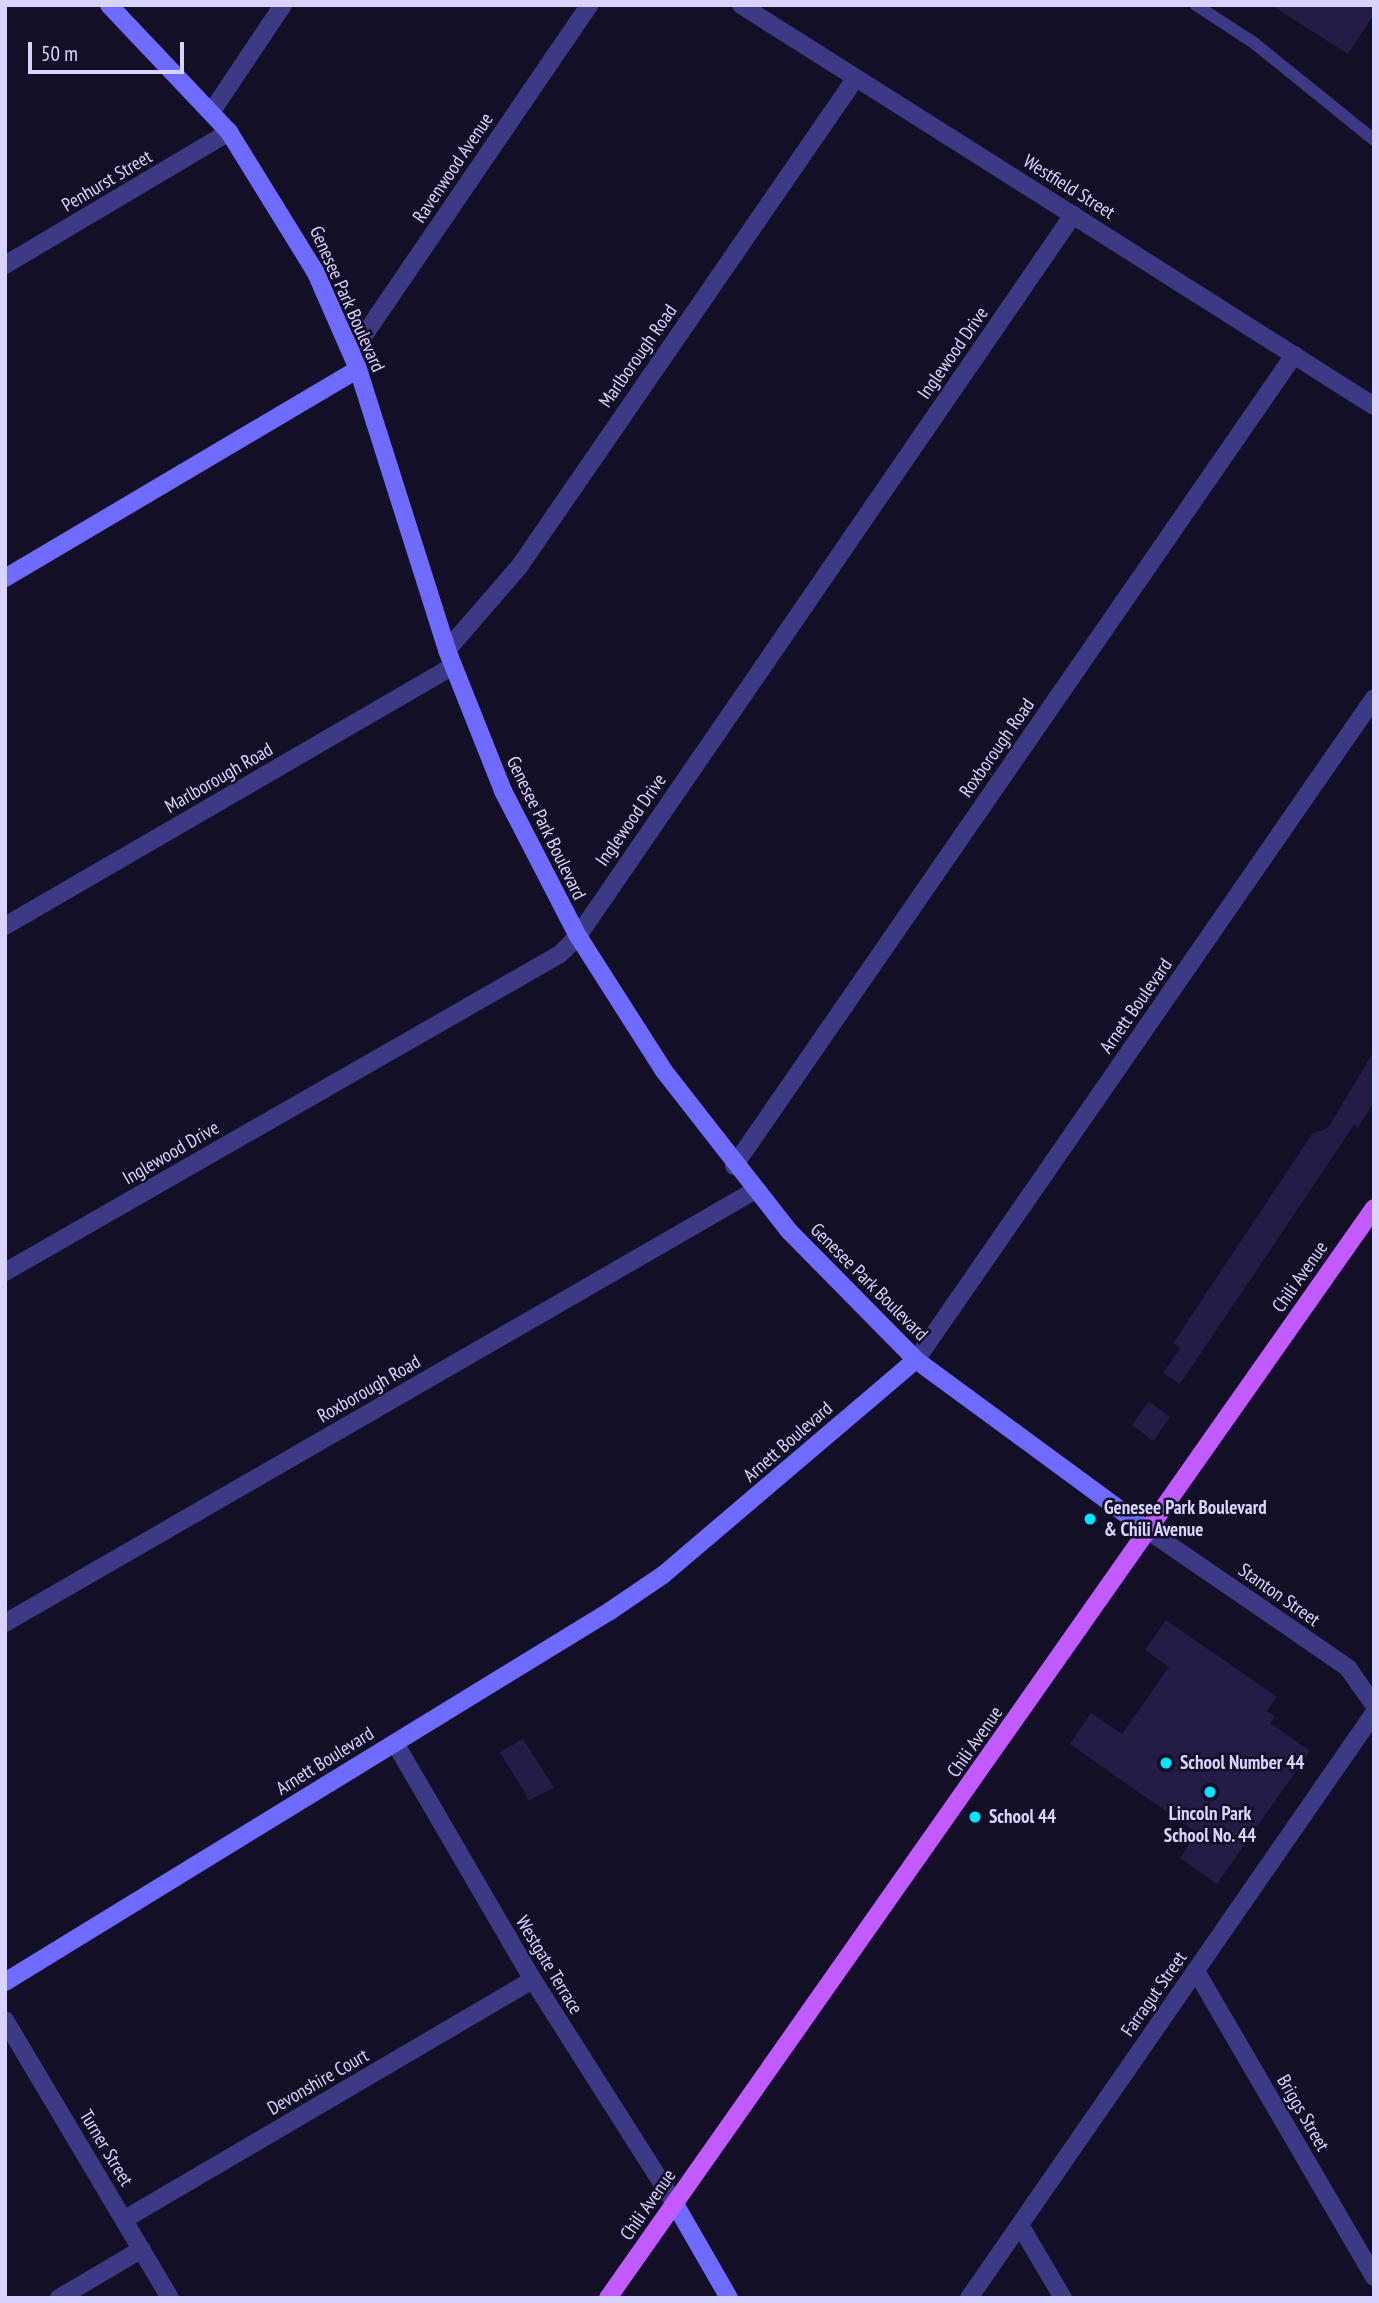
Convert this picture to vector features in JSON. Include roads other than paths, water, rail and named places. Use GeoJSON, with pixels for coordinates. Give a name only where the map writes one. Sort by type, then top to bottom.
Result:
{"type":"FeatureCollection","features":[{"type":"Feature","properties":{"kind":"main road","name":"Chili Avenue"},"geometry":{"type":"LineString","coordinates":[[608,2298],[1374,1208]]}},
{"type":"Feature","properties":{"kind":"street","name":"Genesee Park Boulevard"},"geometry":{"type":"LineString","coordinates":[[109,5],[212,111],[229,132],[291,227],[355,361],[450,658],[503,791],[578,936],[664,1071],[754,1191],[822,1268],[916,1360],[1149,1531]]}},
{"type":"Feature","properties":{"kind":"street"},"geometry":{"type":"LineString","coordinates":[[212,111],[283,5]]}},
{"type":"Feature","properties":{"kind":"street","name":"Ravenwood Avenue"},"geometry":{"type":"LineString","coordinates":[[5,578],[355,361],[589,5]]}},
{"type":"Feature","properties":{"kind":"street","name":"Westfield Street"},"geometry":{"type":"LineString","coordinates":[[741,5],[1374,406]]}},
{"type":"Feature","properties":{"kind":"street","name":"Marlborough Road"},"geometry":{"type":"LineString","coordinates":[[5,926],[450,658],[519,567],[855,79]]}},
{"type":"Feature","properties":{"kind":"street","name":"Penhurst Street"},"geometry":{"type":"LineString","coordinates":[[5,265],[229,132]]}},
{"type":"Feature","properties":{"kind":"street","name":"Inglewood Drive"},"geometry":{"type":"LineString","coordinates":[[5,1272],[553,958],[578,936],[1073,215]]}},
{"type":"Feature","properties":{"kind":"street","name":"Roxborough Road"},"geometry":{"type":"LineString","coordinates":[[734,1166],[1294,355]]}},
{"type":"Feature","properties":{"kind":"street","name":"Arnett Boulevard"},"geometry":{"type":"LineString","coordinates":[[5,1982],[663,1575],[916,1360],[1374,698]]}},
{"type":"Feature","properties":{"kind":"street","name":"Roxborough Road"},"geometry":{"type":"LineString","coordinates":[[5,1623],[754,1191]]}},
{"type":"Feature","properties":{"kind":"street","name":"Stanton Street"},"geometry":{"type":"LineString","coordinates":[[1149,1531],[1348,1668],[1374,1704]]}},
{"type":"Feature","properties":{"kind":"street","name":"Farragut Street"},"geometry":{"type":"LineString","coordinates":[[969,2298],[1374,1713]]}},
{"type":"Feature","properties":{"kind":"street","name":"Westgate Terrace"},"geometry":{"type":"LineString","coordinates":[[395,1743],[533,1980],[675,2204]]}},
{"type":"Feature","properties":{"kind":"street","name":"Briggs Street"},"geometry":{"type":"LineString","coordinates":[[1196,1971],[1374,2277]]}},
{"type":"Feature","properties":{"kind":"street","name":"Devonshire Court"},"geometry":{"type":"LineString","coordinates":[[125,2219],[533,1980]]}},
{"type":"Feature","properties":{"kind":"street","name":"Turner Street"},"geometry":{"type":"LineString","coordinates":[[5,2020],[170,2298]]}},
{"type":"Feature","properties":{"kind":"street"},"geometry":{"type":"LineString","coordinates":[[675,2204],[729,2298]]}},
{"type":"Feature","properties":{"kind":"street"},"geometry":{"type":"LineString","coordinates":[[1020,2225],[1063,2298]]}},
{"type":"Feature","properties":{"kind":"street"},"geometry":{"type":"LineString","coordinates":[[59,2298],[142,2249]]}},
{"type":"Feature","properties":{"kind":"lane"},"geometry":{"type":"LineString","coordinates":[[1196,5],[1254,43],[1374,140]]}},
{"type":"Feature","properties":{"kind":"place","name":"Genesee Park Boulevard & Chili Avenue"},"geometry":{"type":"Point","coordinates":[1090,1519]}},
{"type":"Feature","properties":{"kind":"place","name":"School Number 44"},"geometry":{"type":"Point","coordinates":[1166,1763]}},
{"type":"Feature","properties":{"kind":"place","name":"Lincoln Park School No. 44"},"geometry":{"type":"Point","coordinates":[1210,1792]}},
{"type":"Feature","properties":{"kind":"place","name":"School 44"},"geometry":{"type":"Point","coordinates":[975,1817]}}]}
